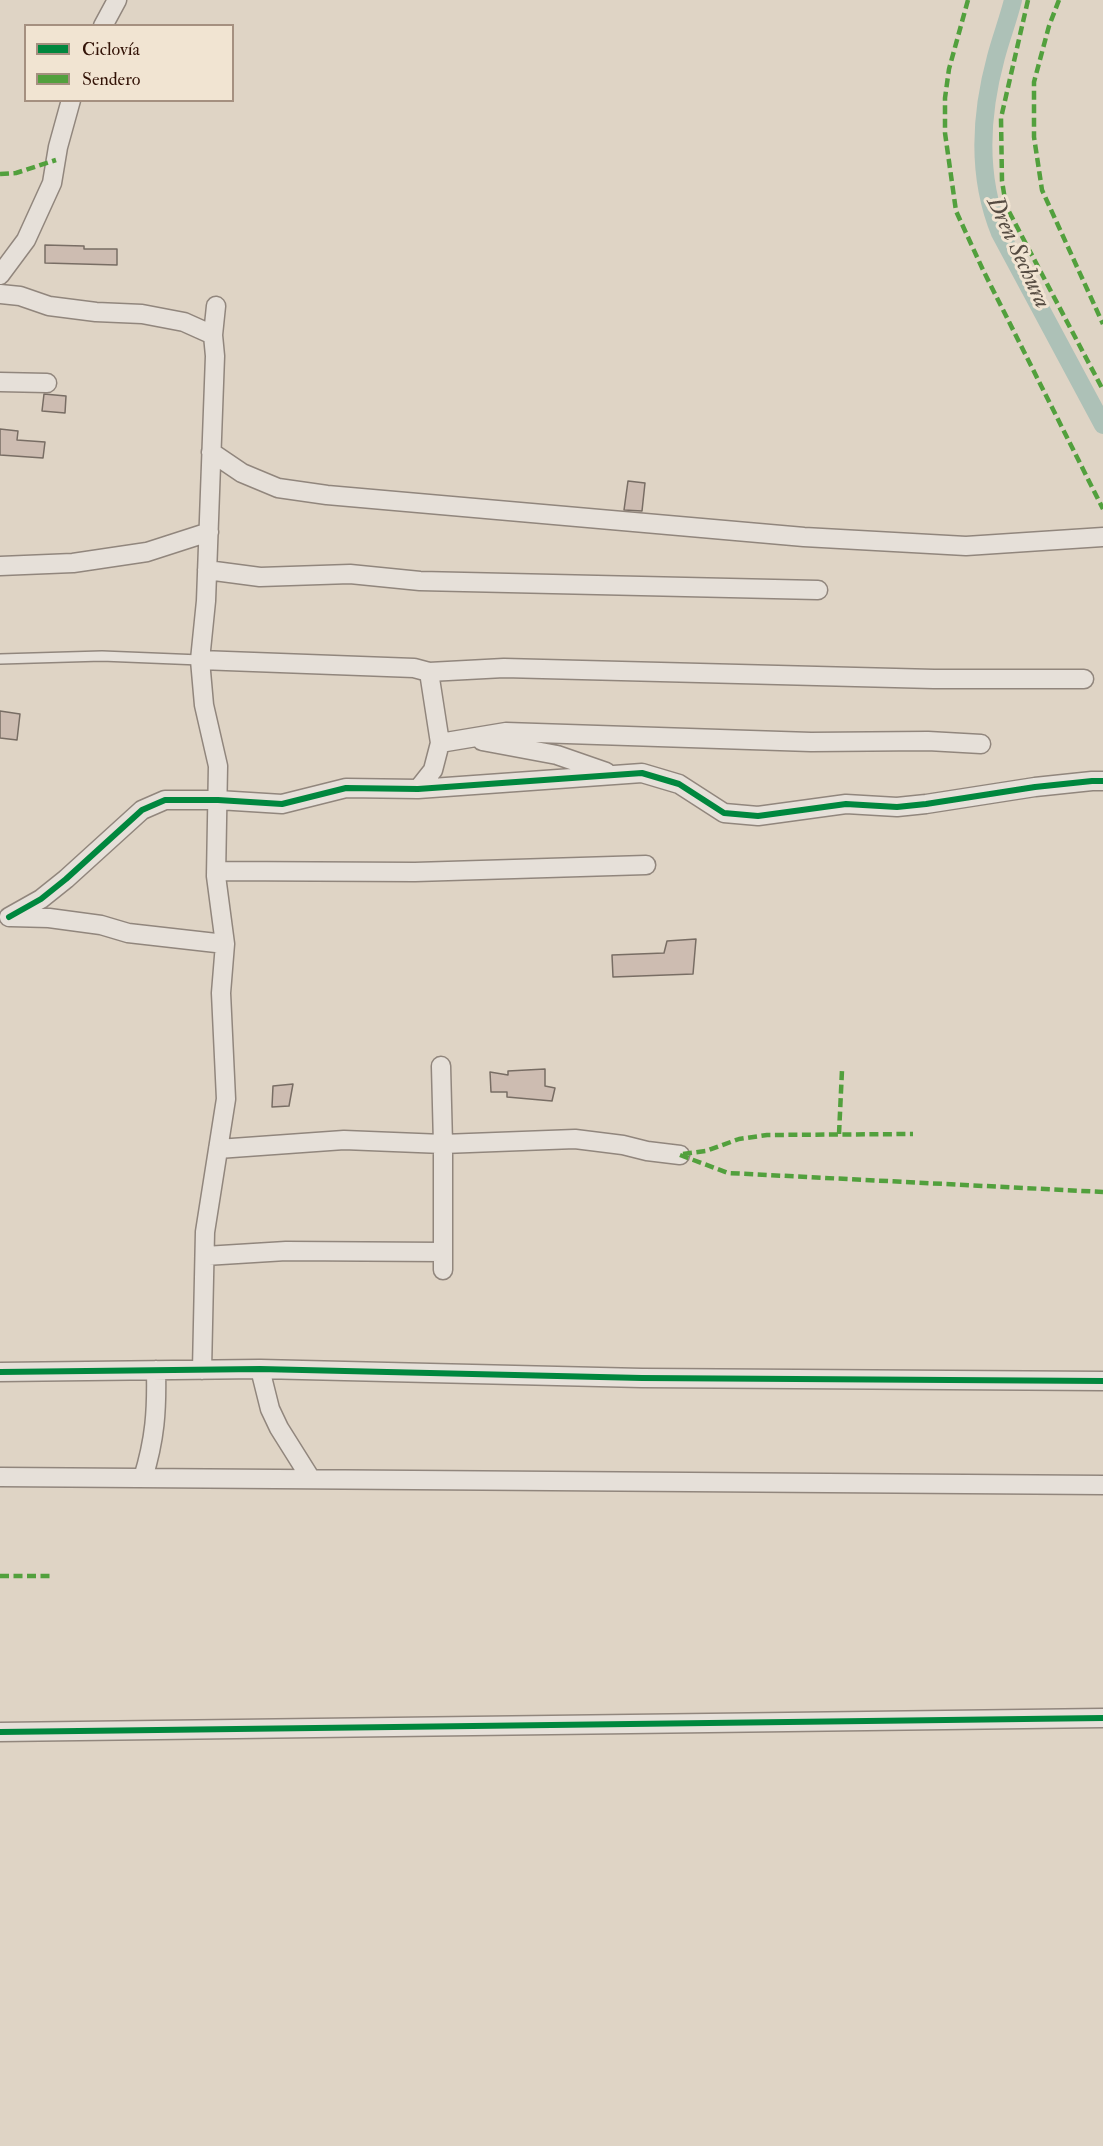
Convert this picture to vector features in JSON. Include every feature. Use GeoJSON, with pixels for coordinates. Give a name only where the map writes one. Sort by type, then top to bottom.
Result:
{"type":"FeatureCollection","features":[{"type":"Feature","properties":{"kind":"street"},"geometry":{"type":"LineString","coordinates":[[103,24],[117,0]]}},
{"type":"Feature","properties":{"kind":"street"},"geometry":{"type":"LineString","coordinates":[[0,275],[26,240],[52,183],[58,147],[70,102]]}},
{"type":"Feature","properties":{"kind":"street"},"geometry":{"type":"LineString","coordinates":[[0,294],[20,296],[49,306],[96,312],[142,314],[184,322],[213,335]]}},
{"type":"Feature","properties":{"kind":"street"},"geometry":{"type":"LineString","coordinates":[[202,1370],[205,1232],[226,1099],[221,993],[225,944],[216,871],[218,766],[204,705],[200,660],[209,532],[215,356],[213,335],[216,306]]}},
{"type":"Feature","properties":{"kind":"street"},"geometry":{"type":"LineString","coordinates":[[0,382],[47,383]]}},
{"type":"Feature","properties":{"kind":"street"},"geometry":{"type":"LineString","coordinates":[[212,452],[242,473],[278,488],[327,495],[804,537],[966,546],[1103,537]]}},
{"type":"Feature","properties":{"kind":"street"},"geometry":{"type":"LineString","coordinates":[[0,566],[73,563],[147,552],[209,532]]}},
{"type":"Feature","properties":{"kind":"street"},"geometry":{"type":"LineString","coordinates":[[207,570],[260,577],[350,574],[420,581],[818,590]]}},
{"type":"Feature","properties":{"kind":"street"},"geometry":{"type":"LineString","coordinates":[[200,660],[414,668],[429,672],[504,668],[934,679],[1084,679]]}},
{"type":"Feature","properties":{"kind":"street"},"geometry":{"type":"LineString","coordinates":[[418,789],[433,771],[440,743],[429,672]]}},
{"type":"Feature","properties":{"kind":"street"},"geometry":{"type":"LineString","coordinates":[[440,743],[507,732],[799,742],[928,741],[981,744]]}},
{"type":"Feature","properties":{"kind":"street"},"geometry":{"type":"LineString","coordinates":[[468,738],[557,755],[614,775]]}},
{"type":"Feature","properties":{"kind":"street"},"geometry":{"type":"LineString","coordinates":[[5,917],[41,899],[142,810],[165,800],[218,800],[282,804],[346,788],[418,789],[642,773],[679,784],[724,813],[758,816],[846,804],[897,807],[1035,787],[1103,781]]}},
{"type":"Feature","properties":{"kind":"street"},"geometry":{"type":"LineString","coordinates":[[216,871],[438,872],[646,865]]}},
{"type":"Feature","properties":{"kind":"street"},"geometry":{"type":"LineString","coordinates":[[5,917],[49,918],[101,925],[128,933],[225,944]]}},
{"type":"Feature","properties":{"kind":"street"},"geometry":{"type":"LineString","coordinates":[[205,1256],[286,1251],[443,1261],[441,1066]]}},
{"type":"Feature","properties":{"kind":"street"},"geometry":{"type":"LineString","coordinates":[[218,1149],[344,1140],[443,1144],[575,1139],[623,1144],[646,1151],[680,1155]]}},
{"type":"Feature","properties":{"kind":"street"},"geometry":{"type":"LineString","coordinates":[[260,1369],[270,1409],[279,1428],[311,1479]]}},
{"type":"Feature","properties":{"kind":"street"},"geometry":{"type":"LineString","coordinates":[[0,1372],[260,1369],[642,1378],[1103,1381]]}},
{"type":"Feature","properties":{"kind":"street"},"geometry":{"type":"LineString","coordinates":[[143,1478],[157,1411],[156,1370]]}},
{"type":"Feature","properties":{"kind":"street"},"geometry":{"type":"LineString","coordinates":[[0,1477],[1103,1485]]}},
{"type":"Feature","properties":{"kind":"street"},"geometry":{"type":"LineString","coordinates":[[0,1732],[1103,1718]]}},
{"type":"Feature","properties":{"kind":"lane"},"geometry":{"type":"LineString","coordinates":[[0,659],[102,656],[200,660]]}},
{"type":"Feature","properties":{"kind":"building"},"geometry":{"type":"Polygon","coordinates":[[[45,245],[84,246],[84,249],[117,249],[117,265],[45,263],[45,245]]]}},
{"type":"Feature","properties":{"kind":"building"},"geometry":{"type":"Polygon","coordinates":[[[44,394],[66,396],[65,413],[42,411],[44,394]]]}},
{"type":"Feature","properties":{"kind":"building"},"geometry":{"type":"Polygon","coordinates":[[[0,429],[18,431],[17,440],[45,442],[43,458],[0,455],[0,429]]]}},
{"type":"Feature","properties":{"kind":"building"},"geometry":{"type":"Polygon","coordinates":[[[628,481],[645,483],[642,511],[624,510],[628,481]]]}},
{"type":"Feature","properties":{"kind":"building"},"geometry":{"type":"Polygon","coordinates":[[[0,711],[20,714],[17,740],[0,738],[0,711]]]}},
{"type":"Feature","properties":{"kind":"building"},"geometry":{"type":"Polygon","coordinates":[[[696,939],[693,974],[613,977],[612,955],[664,953],[667,941],[696,939]]]}},
{"type":"Feature","properties":{"kind":"building"},"geometry":{"type":"Polygon","coordinates":[[[545,1069],[545,1086],[555,1088],[552,1101],[507,1097],[507,1092],[491,1092],[490,1072],[508,1075],[508,1071],[545,1069]]]}},
{"type":"Feature","properties":{"kind":"building"},"geometry":{"type":"Polygon","coordinates":[[[293,1084],[289,1106],[272,1107],[273,1086],[293,1084]]]}},
{"type":"Feature","properties":{"kind":"waterway","name":"Dren Sechura"},"geometry":{"type":"LineString","coordinates":[[1013,0],[996,57],[987,102],[983,146],[987,190],[1000,233],[1103,425]]}},
{"type":"Feature","properties":{"kind":"marked path"},"geometry":{"type":"LineString","coordinates":[[968,0],[949,69],[945,98],[945,133],[956,211],[983,270],[1103,509]]}},
{"type":"Feature","properties":{"kind":"marked path"},"geometry":{"type":"LineString","coordinates":[[1028,0],[1001,118],[1002,181],[1006,206],[1103,390]]}},
{"type":"Feature","properties":{"kind":"marked path"},"geometry":{"type":"LineString","coordinates":[[1059,0],[1049,26],[1034,82],[1034,137],[1042,190],[1103,324]]}},
{"type":"Feature","properties":{"kind":"marked path"},"geometry":{"type":"LineString","coordinates":[[0,174],[16,173],[56,160]]}},
{"type":"Feature","properties":{"kind":"marked path"},"geometry":{"type":"LineString","coordinates":[[839,1134],[842,1070]]}},
{"type":"Feature","properties":{"kind":"marked path"},"geometry":{"type":"LineString","coordinates":[[683,1154],[706,1151],[739,1139],[767,1135],[913,1134]]}},
{"type":"Feature","properties":{"kind":"marked path"},"geometry":{"type":"LineString","coordinates":[[680,1155],[728,1173],[1103,1192]]}},
{"type":"Feature","properties":{"kind":"marked path"},"geometry":{"type":"LineString","coordinates":[[0,1576],[53,1576]]}},
{"type":"Feature","properties":{"kind":"cycle path"},"geometry":{"type":"LineString","coordinates":[[9,917],[41,899],[66,879],[142,810],[165,800],[218,800],[282,804],[346,788],[418,789],[642,773],[679,784],[724,813],[758,816],[846,804],[897,807],[1035,787],[1103,781]]}},
{"type":"Feature","properties":{"kind":"cycle path"},"geometry":{"type":"LineString","coordinates":[[0,1372],[260,1369],[642,1378],[1103,1381]]}},
{"type":"Feature","properties":{"kind":"cycle path"},"geometry":{"type":"LineString","coordinates":[[0,1732],[1103,1718]]}}]}
